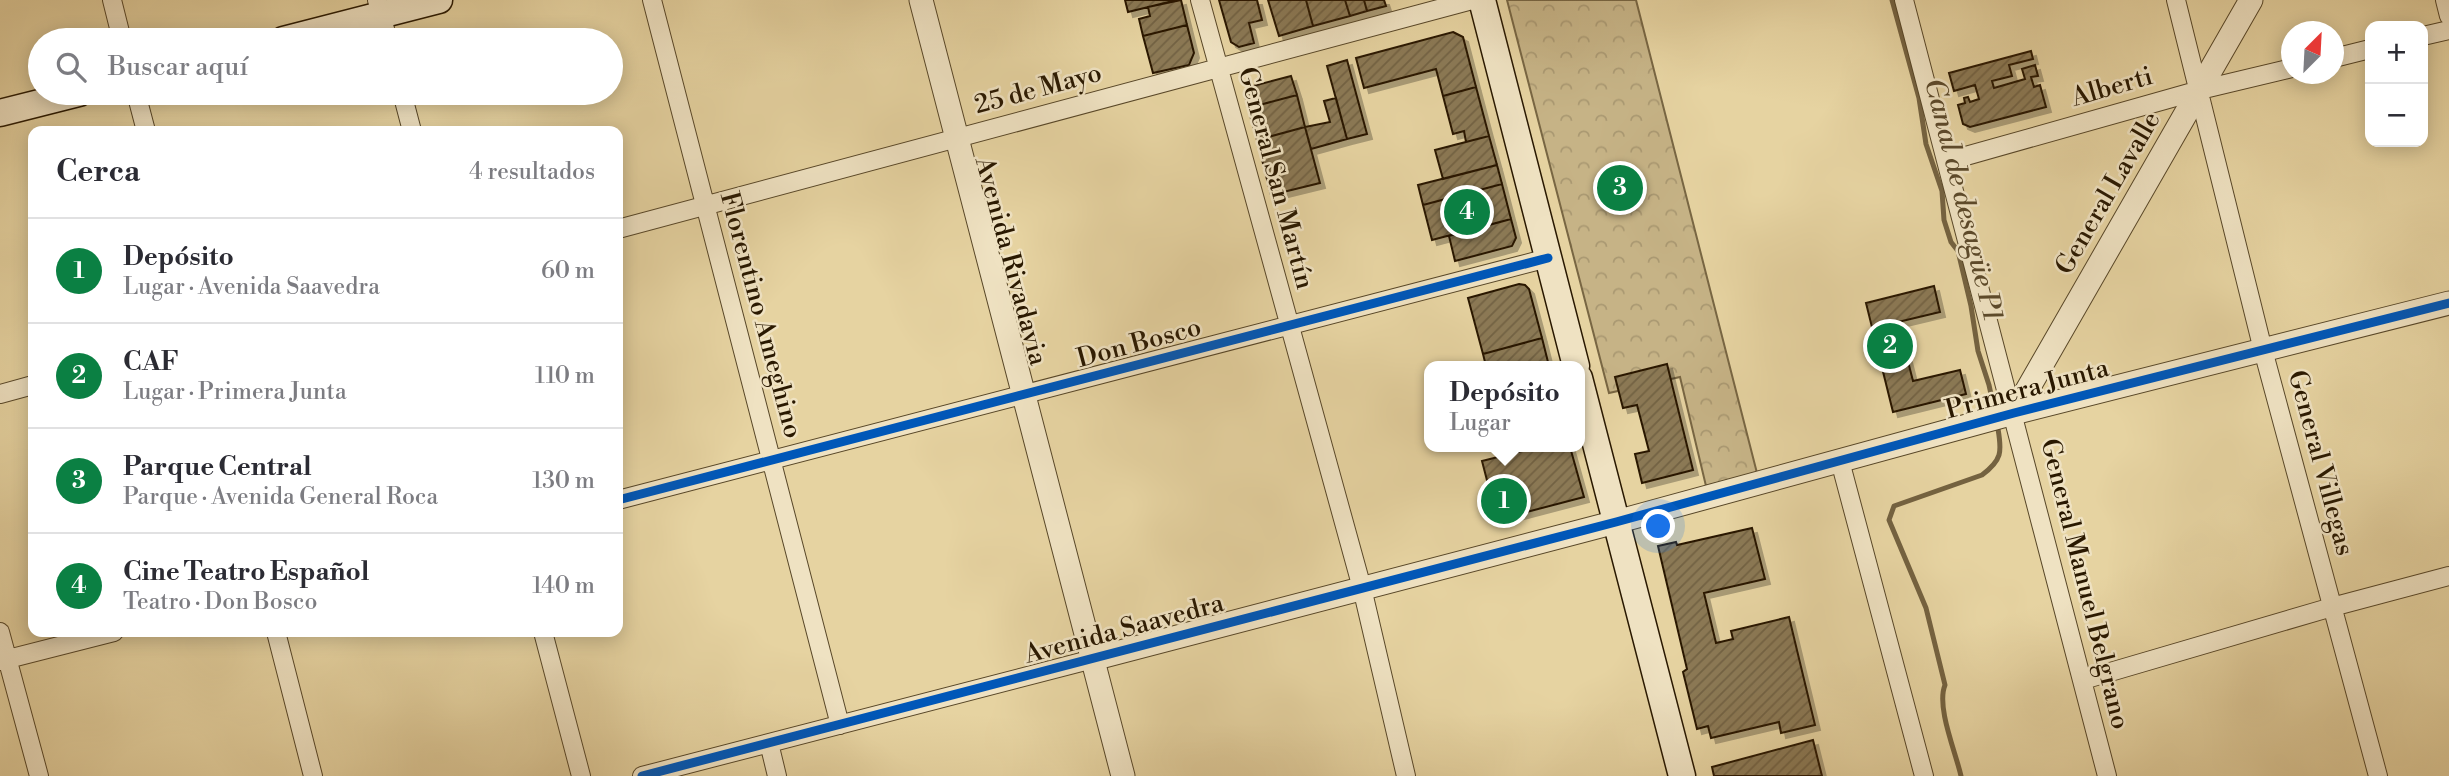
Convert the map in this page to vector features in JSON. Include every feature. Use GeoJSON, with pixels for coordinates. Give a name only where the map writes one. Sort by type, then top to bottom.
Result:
{"type":"FeatureCollection","features":[{"type":"Feature","properties":{"kind":"main road"},"geometry":{"type":"LineString","coordinates":[[337,28],[382,18],[439,0]]}},
{"type":"Feature","properties":{"kind":"main road"},"geometry":{"type":"LineString","coordinates":[[1482,0],[1575,361]]}},
{"type":"Feature","properties":{"kind":"main road"},"geometry":{"type":"LineString","coordinates":[[0,113],[32,105]]}},
{"type":"Feature","properties":{"kind":"main road"},"geometry":{"type":"LineString","coordinates":[[1585,401],[1682,776]]}},
{"type":"Feature","properties":{"kind":"street"},"geometry":{"type":"LineString","coordinates":[[112,0],[119,28]]}},
{"type":"Feature","properties":{"kind":"street","name":"Florentino Ameghino"},"geometry":{"type":"LineString","coordinates":[[652,0],[840,724]]}},
{"type":"Feature","properties":{"kind":"street","name":"Avenida Rivadavia"},"geometry":{"type":"LineString","coordinates":[[921,0],[1124,776]]}},
{"type":"Feature","properties":{"kind":"street","name":"General San Martín"},"geometry":{"type":"LineString","coordinates":[[1200,0],[1362,588],[1406,776]]}},
{"type":"Feature","properties":{"kind":"street","name":"25 de Mayo"},"geometry":{"type":"LineString","coordinates":[[623,228],[1472,0]]}},
{"type":"Feature","properties":{"kind":"street","name":"General Manuel Belgrano"},"geometry":{"type":"LineString","coordinates":[[1904,0],[2107,776]]}},
{"type":"Feature","properties":{"kind":"street","name":"General Villegas"},"geometry":{"type":"LineString","coordinates":[[2176,0],[2263,350],[2378,776]]}},
{"type":"Feature","properties":{"kind":"street","name":"General Lavalle"},"geometry":{"type":"LineString","coordinates":[[2014,413],[2251,0]]}},
{"type":"Feature","properties":{"kind":"street"},"geometry":{"type":"LineString","coordinates":[[2445,0],[2449,16]]}},
{"type":"Feature","properties":{"kind":"street"},"geometry":{"type":"LineString","coordinates":[[2428,35],[2449,30]]}},
{"type":"Feature","properties":{"kind":"street"},"geometry":{"type":"LineString","coordinates":[[2344,55],[2365,50]]}},
{"type":"Feature","properties":{"kind":"street","name":"Alberti"},"geometry":{"type":"LineString","coordinates":[[1948,161],[2200,90],[2281,70]]}},
{"type":"Feature","properties":{"kind":"street"},"geometry":{"type":"LineString","coordinates":[[139,105],[145,126]]}},
{"type":"Feature","properties":{"kind":"street"},"geometry":{"type":"LineString","coordinates":[[405,105],[411,126]]}},
{"type":"Feature","properties":{"kind":"street","name":"Don Bosco"},"geometry":{"type":"LineString","coordinates":[[623,499],[1548,258]]}},
{"type":"Feature","properties":{"kind":"street","name":"Primera Junta"},"geometry":{"type":"LineString","coordinates":[[1616,522],[2014,413],[2449,303]]}},
{"type":"Feature","properties":{"kind":"street"},"geometry":{"type":"LineString","coordinates":[[0,394],[28,386]]}},
{"type":"Feature","properties":{"kind":"street"},"geometry":{"type":"LineString","coordinates":[[1840,461],[1924,776]]}},
{"type":"Feature","properties":{"kind":"street","name":"Avenida Saavedra"},"geometry":{"type":"LineString","coordinates":[[642,776],[1616,522]]}},
{"type":"Feature","properties":{"kind":"street"},"geometry":{"type":"LineString","coordinates":[[2083,680],[2332,607],[2449,576]]}},
{"type":"Feature","properties":{"kind":"street"},"geometry":{"type":"LineString","coordinates":[[0,632],[4,660],[39,776]]}},
{"type":"Feature","properties":{"kind":"street"},"geometry":{"type":"LineString","coordinates":[[4,660],[94,637]]}},
{"type":"Feature","properties":{"kind":"street"},"geometry":{"type":"LineString","coordinates":[[277,637],[313,776]]}},
{"type":"Feature","properties":{"kind":"street"},"geometry":{"type":"LineString","coordinates":[[544,637],[581,776]]}},
{"type":"Feature","properties":{"kind":"street"},"geometry":{"type":"LineString","coordinates":[[769,743],[777,776]]}},
{"type":"Feature","properties":{"kind":"green space"},"geometry":{"type":"Polygon","coordinates":[[[1507,0],[1636,0],[1757,473],[1706,486],[1680,377],[1609,393],[1507,0]]]}},
{"type":"Feature","properties":{"kind":"building"},"geometry":{"type":"Polygon","coordinates":[[[1125,0],[1177,0],[1128,12],[1125,0]]]}},
{"type":"Feature","properties":{"kind":"building"},"geometry":{"type":"Polygon","coordinates":[[[1181,0],[1187,25],[1143,36],[1139,19],[1150,16],[1148,7],[1181,0]]]}},
{"type":"Feature","properties":{"kind":"building"},"geometry":{"type":"Polygon","coordinates":[[[1219,0],[1257,0],[1262,20],[1249,23],[1254,43],[1239,47],[1231,42],[1219,0]]]}},
{"type":"Feature","properties":{"kind":"building"},"geometry":{"type":"Polygon","coordinates":[[[1268,0],[1306,0],[1313,26],[1279,36],[1268,0]]]}},
{"type":"Feature","properties":{"kind":"building"},"geometry":{"type":"Polygon","coordinates":[[[1306,0],[1345,0],[1350,16],[1313,26],[1306,0]]]}},
{"type":"Feature","properties":{"kind":"building"},"geometry":{"type":"Polygon","coordinates":[[[1345,0],[1364,0],[1367,11],[1350,16],[1345,0]]]}},
{"type":"Feature","properties":{"kind":"building"},"geometry":{"type":"Polygon","coordinates":[[[1364,0],[1384,0],[1386,6],[1367,11],[1364,0]]]}},
{"type":"Feature","properties":{"kind":"building"},"geometry":{"type":"Polygon","coordinates":[[[1187,25],[1194,53],[1189,65],[1153,73],[1143,36],[1187,25]]]}},
{"type":"Feature","properties":{"kind":"building"},"geometry":{"type":"Polygon","coordinates":[[[1453,32],[1463,37],[1476,87],[1443,96],[1436,69],[1364,88],[1356,58],[1453,32]]]}},
{"type":"Feature","properties":{"kind":"building"},"geometry":{"type":"Polygon","coordinates":[[[2031,51],[2033,59],[2009,65],[2012,76],[1992,81],[1994,88],[2025,79],[2022,69],[2035,65],[2038,76],[2031,77],[2034,87],[2040,85],[2046,107],[1970,127],[1963,124],[1958,105],[1965,103],[1964,98],[1968,97],[1970,102],[1979,99],[1975,85],[1954,91],[1949,73],[2031,51]]]}},
{"type":"Feature","properties":{"kind":"building"},"geometry":{"type":"Polygon","coordinates":[[[1347,60],[1367,134],[1347,139],[1327,66],[1347,60]]]}},
{"type":"Feature","properties":{"kind":"building"},"geometry":{"type":"Polygon","coordinates":[[[1291,76],[1297,95],[1248,108],[1245,95],[1249,87],[1291,76]]]}},
{"type":"Feature","properties":{"kind":"building"},"geometry":{"type":"Polygon","coordinates":[[[1476,87],[1489,136],[1466,142],[1464,131],[1453,134],[1443,96],[1476,87]]]}},
{"type":"Feature","properties":{"kind":"building"},"geometry":{"type":"Polygon","coordinates":[[[1297,95],[1305,127],[1257,140],[1248,108],[1297,95]]]}},
{"type":"Feature","properties":{"kind":"building"},"geometry":{"type":"Polygon","coordinates":[[[1336,98],[1347,139],[1311,149],[1305,127],[1330,122],[1324,101],[1336,98]]]}},
{"type":"Feature","properties":{"kind":"building"},"geometry":{"type":"Polygon","coordinates":[[[1305,127],[1320,183],[1271,195],[1257,140],[1305,127]]]}},
{"type":"Feature","properties":{"kind":"building"},"geometry":{"type":"Polygon","coordinates":[[[1489,136],[1497,165],[1443,179],[1435,150],[1489,136]]]}},
{"type":"Feature","properties":{"kind":"building"},"geometry":{"type":"Polygon","coordinates":[[[1497,165],[1502,184],[1423,205],[1418,185],[1497,165]]]}},
{"type":"Feature","properties":{"kind":"building"},"geometry":{"type":"Polygon","coordinates":[[[1502,184],[1511,219],[1432,240],[1423,205],[1502,184]]]}},
{"type":"Feature","properties":{"kind":"building"},"geometry":{"type":"Polygon","coordinates":[[[1511,219],[1516,238],[1512,246],[1455,261],[1449,236],[1511,219]]]}},
{"type":"Feature","properties":{"kind":"building"},"geometry":{"type":"Polygon","coordinates":[[[1519,284],[1529,289],[1542,338],[1483,354],[1468,298],[1519,284]]]}},
{"type":"Feature","properties":{"kind":"building"},"geometry":{"type":"Polygon","coordinates":[[[1934,286],[1940,312],[1898,322],[1913,381],[1960,370],[1966,394],[1893,412],[1866,303],[1934,286]]]}},
{"type":"Feature","properties":{"kind":"building"},"geometry":{"type":"Polygon","coordinates":[[[1542,338],[1548,361],[1485,361],[1483,354],[1542,338]]]}},
{"type":"Feature","properties":{"kind":"building"},"geometry":{"type":"Polygon","coordinates":[[[1667,364],[1693,470],[1642,483],[1635,454],[1649,451],[1637,405],[1623,408],[1615,377],[1667,364]]]}},
{"type":"Feature","properties":{"kind":"building"},"geometry":{"type":"Polygon","coordinates":[[[1496,452],[1518,452],[1497,457],[1496,452]]]}},
{"type":"Feature","properties":{"kind":"building"},"geometry":{"type":"Polygon","coordinates":[[[1518,452],[1571,452],[1584,497],[1519,514],[1511,483],[1489,488],[1482,461],[1518,452]]]}},
{"type":"Feature","properties":{"kind":"building"},"geometry":{"type":"Polygon","coordinates":[[[1511,483],[1519,514],[1497,519],[1489,488],[1511,483]]]}},
{"type":"Feature","properties":{"kind":"building"},"geometry":{"type":"Polygon","coordinates":[[[1752,528],[1765,579],[1704,593],[1716,643],[1733,639],[1731,631],[1789,617],[1815,725],[1781,733],[1779,722],[1711,738],[1708,726],[1697,729],[1683,672],[1687,669],[1658,546],[1676,542],[1677,545],[1752,528]]]}},
{"type":"Feature","properties":{"kind":"building"},"geometry":{"type":"Polygon","coordinates":[[[1813,740],[1822,776],[1714,776],[1712,767],[1813,740]]]}},
{"type":"Feature","properties":{"kind":"waterway","name":"Canal de desagüe P1"},"geometry":{"type":"LineString","coordinates":[[1892,0],[1919,98],[1926,144],[1942,191],[1944,220],[1951,242],[1958,251],[1978,351],[1994,408]]}},
{"type":"Feature","properties":{"kind":"waterway","name":"Canal de desagüe P1"},"geometry":{"type":"LineString","coordinates":[[1961,776],[1945,717],[1945,685],[1926,608],[1889,520],[1894,506],[1982,475],[1989,470],[1999,455],[1998,429]]}},
{"type":"Feature","properties":{"kind":"cycle path"},"geometry":{"type":"LineString","coordinates":[[623,499],[1548,258]]}},
{"type":"Feature","properties":{"kind":"cycle path"},"geometry":{"type":"LineString","coordinates":[[642,776],[1616,522],[2014,413],[2449,303]]}},
{"type":"Feature","properties":{"kind":"place","name":"Parque Central"},"geometry":{"type":"Point","coordinates":[1620,188]}},
{"type":"Feature","properties":{"kind":"place","name":"Cine Teatro Español"},"geometry":{"type":"Point","coordinates":[1467,212]}},
{"type":"Feature","properties":{"kind":"place","name":"CAF"},"geometry":{"type":"Point","coordinates":[1890,346]}},
{"type":"Feature","properties":{"kind":"place","name":"Depósito"},"geometry":{"type":"Point","coordinates":[1504,501]}}]}
